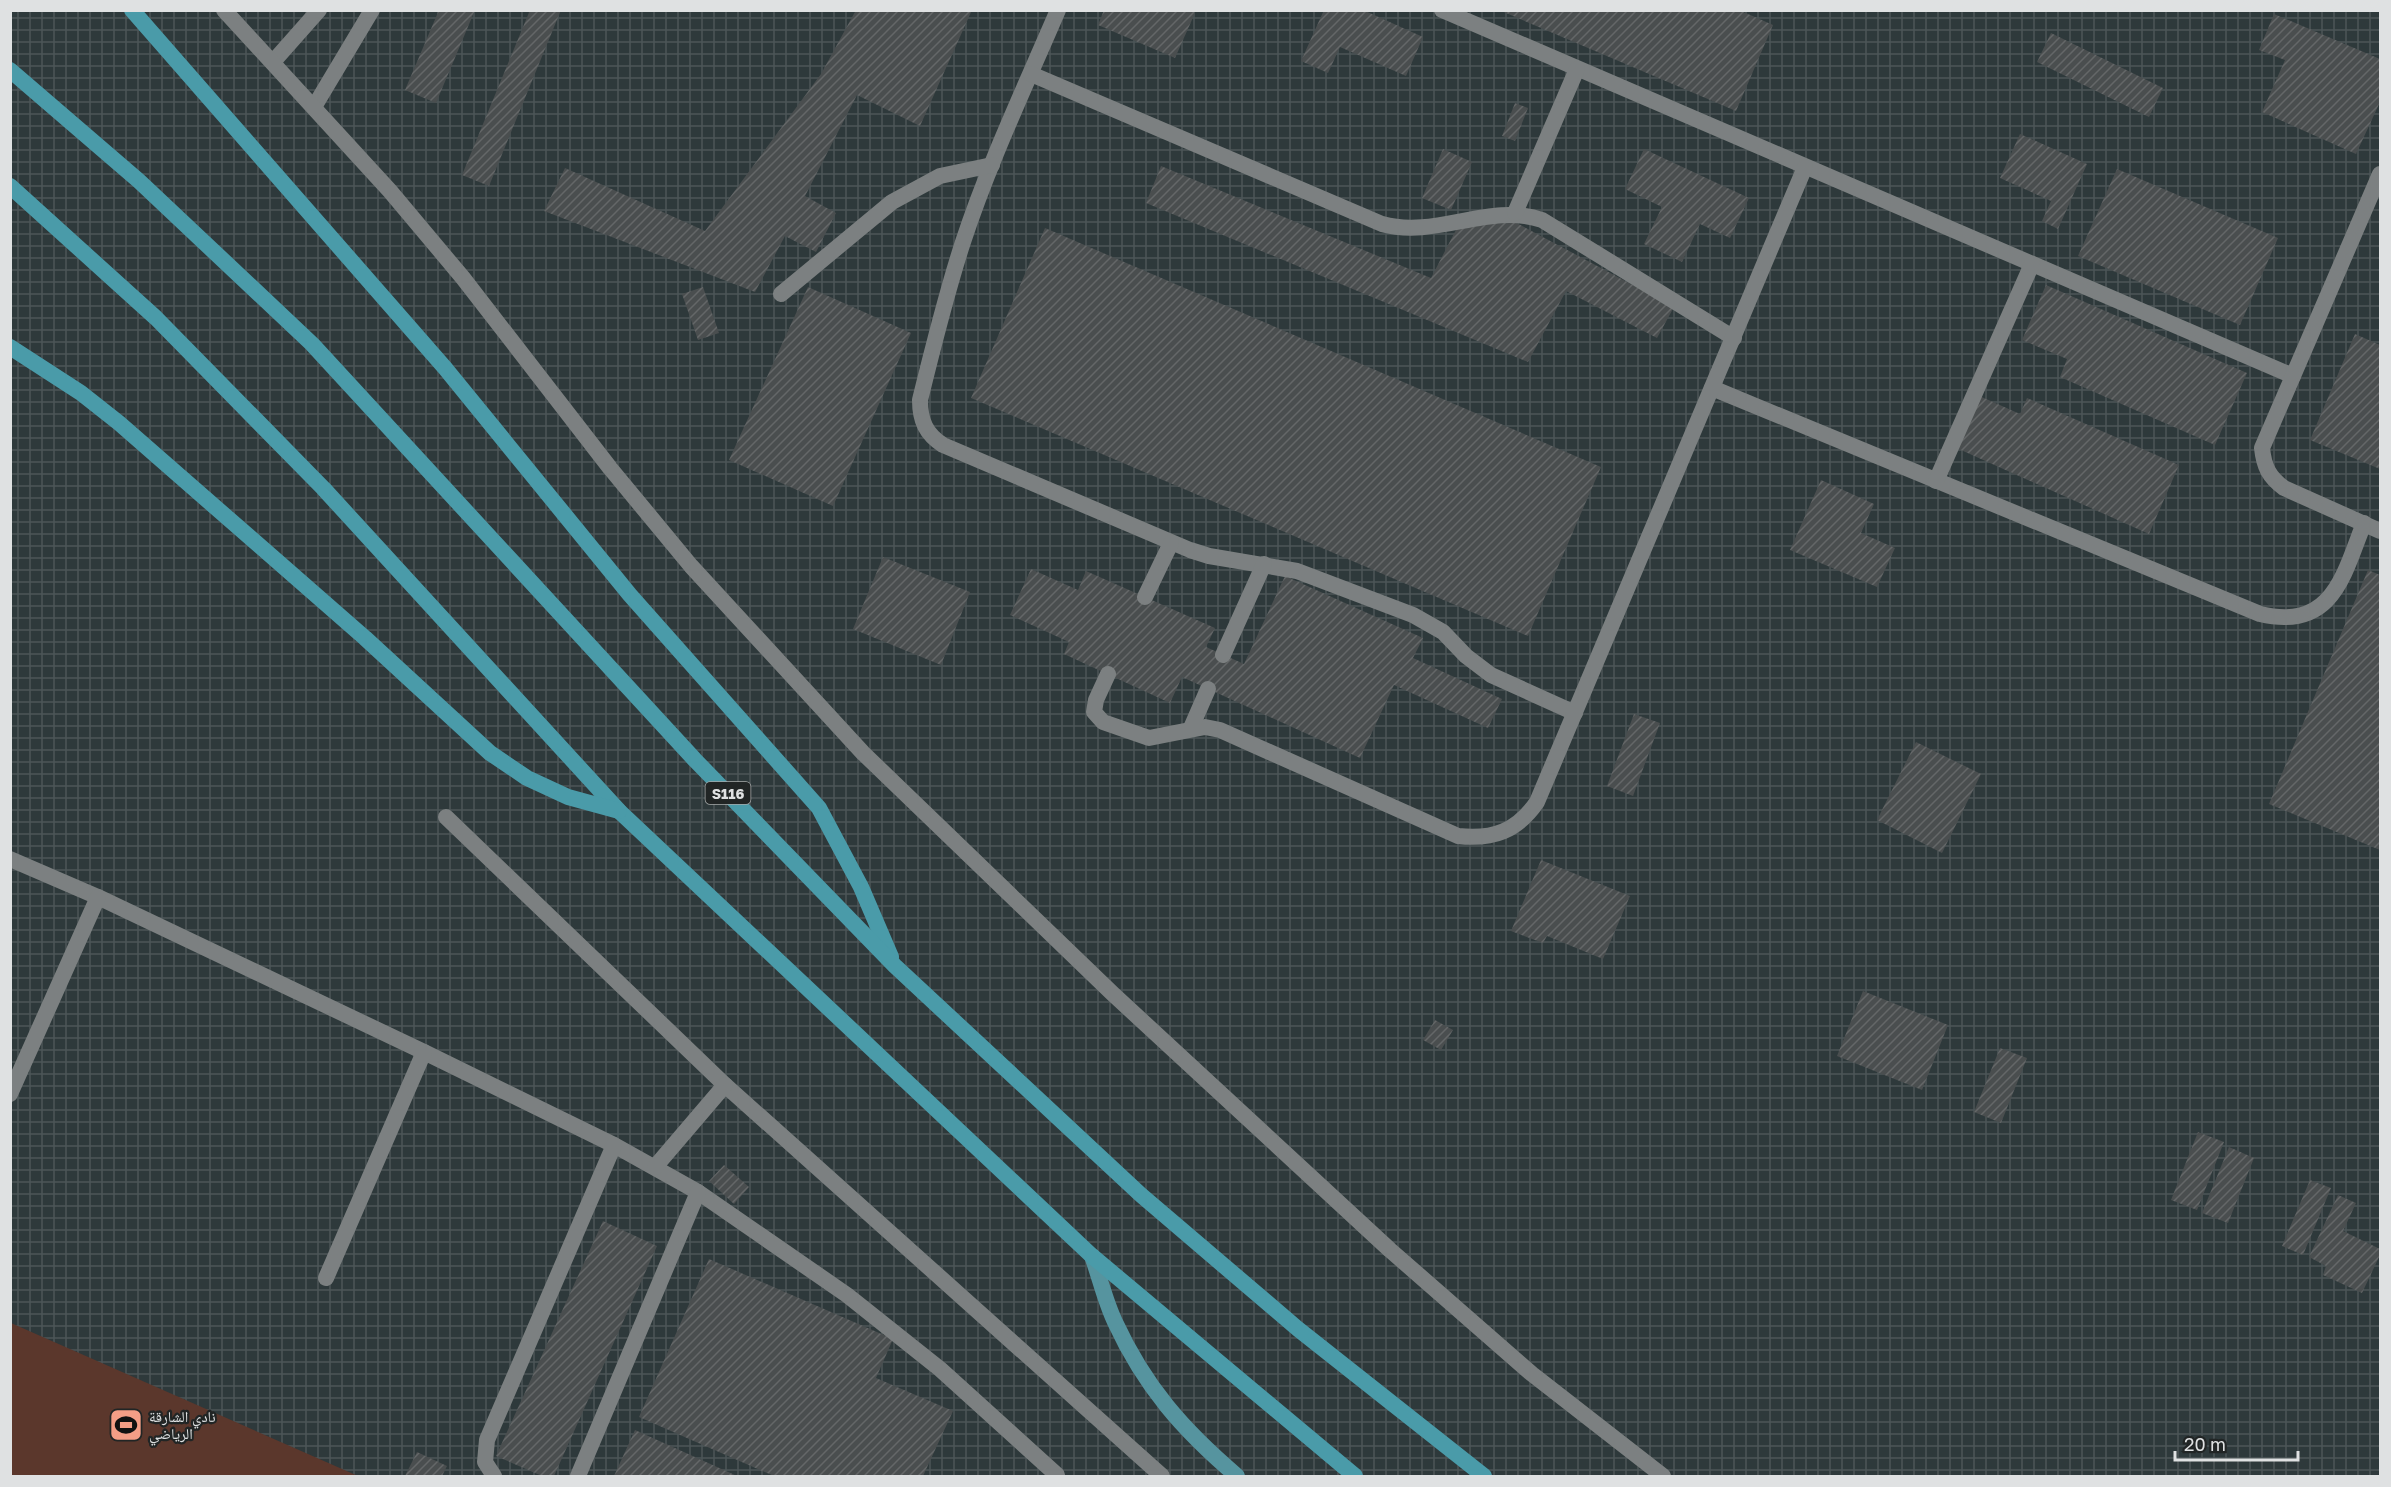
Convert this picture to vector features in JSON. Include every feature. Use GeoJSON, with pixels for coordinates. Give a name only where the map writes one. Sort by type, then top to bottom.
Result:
{"type":"FeatureCollection","features":[{"type":"Feature","properties":{"kind":"highway"},"geometry":{"type":"LineString","coordinates":[[132,10],[445,368],[630,595],[819,808],[861,887],[895,966]]}},
{"type":"Feature","properties":{"kind":"highway","name":"S116"},"geometry":{"type":"LineString","coordinates":[[10,70],[139,181],[312,344],[695,760],[895,966],[1141,1195],[1298,1329],[1484,1476]]}},
{"type":"Feature","properties":{"kind":"highway"},"geometry":{"type":"LineString","coordinates":[[10,186],[156,318],[322,488],[620,811],[1092,1256],[1355,1476]]}},
{"type":"Feature","properties":{"kind":"highway"},"geometry":{"type":"LineString","coordinates":[[10,346],[81,393],[119,423],[365,638],[490,753],[527,778],[568,797],[620,811]]}},
{"type":"Feature","properties":{"kind":"main road"},"geometry":{"type":"LineString","coordinates":[[1092,1256],[1114,1321],[1150,1385],[1178,1422],[1237,1476]]}},
{"type":"Feature","properties":{"kind":"street"},"geometry":{"type":"LineString","coordinates":[[224,10],[390,191],[463,278],[610,468],[691,566],[863,753],[1121,1002],[1381,1242],[1532,1374],[1663,1476]]}},
{"type":"Feature","properties":{"kind":"street"},"geometry":{"type":"LineString","coordinates":[[273,62],[319,10]]}},
{"type":"Feature","properties":{"kind":"street"},"geometry":{"type":"LineString","coordinates":[[314,107],[372,10]]}},
{"type":"Feature","properties":{"kind":"street"},"geometry":{"type":"LineString","coordinates":[[1058,10],[992,165],[964,241],[940,321],[920,400],[920,414],[924,426],[932,437],[943,445],[1171,543],[1209,556],[1264,564],[1319,578],[1429,622],[1491,675],[1575,712]]}},
{"type":"Feature","properties":{"kind":"street"},"geometry":{"type":"LineString","coordinates":[[1442,10],[2293,376]]}},
{"type":"Feature","properties":{"kind":"street"},"geometry":{"type":"LineString","coordinates":[[1515,213],[1577,69]]}},
{"type":"Feature","properties":{"kind":"street"},"geometry":{"type":"LineString","coordinates":[[1031,74],[1382,224],[1412,230],[1427,229],[1515,213],[1542,220],[1734,338]]}},
{"type":"Feature","properties":{"kind":"street"},"geometry":{"type":"LineString","coordinates":[[781,294],[892,202],[940,176],[992,165]]}},
{"type":"Feature","properties":{"kind":"street"},"geometry":{"type":"LineString","coordinates":[[1108,674],[1093,706],[1098,718],[1103,722],[1149,738],[1191,728],[1205,727],[1220,730],[1458,836],[1477,838],[1495,836],[1512,829],[1527,817],[1537,802],[1805,167]]}},
{"type":"Feature","properties":{"kind":"street"},"geometry":{"type":"LineString","coordinates":[[2380,174],[2377,192],[2262,448],[2264,464],[2271,478],[2284,488],[2380,531]]}},
{"type":"Feature","properties":{"kind":"street"},"geometry":{"type":"LineString","coordinates":[[1936,481],[2032,264]]}},
{"type":"Feature","properties":{"kind":"street"},"geometry":{"type":"LineString","coordinates":[[1712,388],[2260,614],[2280,619],[2299,617],[2318,609],[2332,596],[2342,579],[2364,523]]}},
{"type":"Feature","properties":{"kind":"street"},"geometry":{"type":"LineString","coordinates":[[1145,597],[1171,543]]}},
{"type":"Feature","properties":{"kind":"street"},"geometry":{"type":"LineString","coordinates":[[1223,655],[1264,564]]}},
{"type":"Feature","properties":{"kind":"street"},"geometry":{"type":"LineString","coordinates":[[1191,728],[1208,689]]}},
{"type":"Feature","properties":{"kind":"street"},"geometry":{"type":"LineString","coordinates":[[446,817],[725,1085],[1162,1476]]}},
{"type":"Feature","properties":{"kind":"street"},"geometry":{"type":"LineString","coordinates":[[10,859],[98,897],[424,1052],[614,1145],[698,1192],[879,1321],[940,1369],[1057,1475]]}},
{"type":"Feature","properties":{"kind":"street"},"geometry":{"type":"LineString","coordinates":[[10,1094],[98,897]]}},
{"type":"Feature","properties":{"kind":"street"},"geometry":{"type":"LineString","coordinates":[[326,1278],[424,1052]]}},
{"type":"Feature","properties":{"kind":"street"},"geometry":{"type":"LineString","coordinates":[[655,1167],[725,1085]]}},
{"type":"Feature","properties":{"kind":"street"},"geometry":{"type":"LineString","coordinates":[[494,1476],[485,1462],[487,1440],[614,1145]]}},
{"type":"Feature","properties":{"kind":"street"},"geometry":{"type":"LineString","coordinates":[[578,1476],[698,1192]]}},
{"type":"Feature","properties":{"kind":"shaded area"},"geometry":{"type":"Polygon","coordinates":[[[11,11],[2380,11],[2380,1476],[11,1476],[11,11]]]}},
{"type":"Feature","properties":{"kind":"shaded area","name":"نادي الشارقة الرياضي"},"geometry":{"type":"Polygon","coordinates":[[[11,1323],[358,1476],[11,1476],[11,1323]]]}},
{"type":"Feature","properties":{"kind":"building"},"geometry":{"type":"Polygon","coordinates":[[[439,10],[475,10],[436,103],[405,90],[439,10]]]}},
{"type":"Feature","properties":{"kind":"building"},"geometry":{"type":"Polygon","coordinates":[[[530,10],[561,10],[489,186],[462,175],[530,10]]]}},
{"type":"Feature","properties":{"kind":"building"},"geometry":{"type":"Polygon","coordinates":[[[856,10],[972,10],[920,126],[857,95],[805,196],[836,213],[816,252],[785,236],[755,292],[544,211],[565,168],[705,231],[821,74],[856,10]]]}},
{"type":"Feature","properties":{"kind":"building"},"geometry":{"type":"Polygon","coordinates":[[[1104,10],[1190,10],[1195,13],[1175,58],[1098,25],[1104,10]]]}},
{"type":"Feature","properties":{"kind":"building"},"geometry":{"type":"Polygon","coordinates":[[[1324,10],[1363,10],[1423,37],[1406,76],[1340,47],[1328,73],[1301,61],[1324,10]]]}},
{"type":"Feature","properties":{"kind":"building"},"geometry":{"type":"Polygon","coordinates":[[[1499,10],[1739,10],[1773,25],[1736,111],[1499,10]]]}},
{"type":"Feature","properties":{"kind":"building"},"geometry":{"type":"Polygon","coordinates":[[[2274,14],[2380,59],[2380,102],[2356,154],[2262,112],[2285,60],[2259,50],[2274,14]]]}},
{"type":"Feature","properties":{"kind":"building"},"geometry":{"type":"Polygon","coordinates":[[[2051,33],[2163,88],[2149,117],[2037,62],[2051,33]]]}},
{"type":"Feature","properties":{"kind":"building"},"geometry":{"type":"Polygon","coordinates":[[[1515,103],[1528,108],[1515,141],[1502,136],[1515,103]]]}},
{"type":"Feature","properties":{"kind":"building"},"geometry":{"type":"Polygon","coordinates":[[[2020,134],[2087,164],[2058,229],[2042,221],[2051,201],[2000,178],[2020,134]]]}},
{"type":"Feature","properties":{"kind":"building"},"geometry":{"type":"Polygon","coordinates":[[[1443,149],[1472,162],[1451,210],[1422,198],[1443,149]]]}},
{"type":"Feature","properties":{"kind":"building"},"geometry":{"type":"Polygon","coordinates":[[[1644,149],[1749,198],[1730,238],[1700,224],[1682,262],[1644,244],[1662,207],[1625,189],[1644,149]]]}},
{"type":"Feature","properties":{"kind":"building"},"geometry":{"type":"Polygon","coordinates":[[[1161,166],[1431,278],[1458,226],[1513,221],[1674,307],[1657,338],[1566,291],[1528,362],[1146,203],[1161,166]]]}},
{"type":"Feature","properties":{"kind":"building"},"geometry":{"type":"Polygon","coordinates":[[[2117,169],[2278,238],[2240,325],[2078,256],[2117,169]]]}},
{"type":"Feature","properties":{"kind":"building"},"geometry":{"type":"Polygon","coordinates":[[[1045,228],[1601,467],[1528,636],[971,398],[1045,228]]]}},
{"type":"Feature","properties":{"kind":"building"},"geometry":{"type":"Polygon","coordinates":[[[2046,285],[2247,373],[2215,445],[2060,377],[2067,359],[2022,340],[2046,285]]]}},
{"type":"Feature","properties":{"kind":"building"},"geometry":{"type":"Polygon","coordinates":[[[703,287],[719,333],[698,340],[682,294],[703,287]]]}},
{"type":"Feature","properties":{"kind":"building"},"geometry":{"type":"Polygon","coordinates":[[[808,287],[911,333],[833,506],[729,460],[808,287]]]}},
{"type":"Feature","properties":{"kind":"building"},"geometry":{"type":"Polygon","coordinates":[[[2355,334],[2380,345],[2380,469],[2310,440],[2355,334]]]}},
{"type":"Feature","properties":{"kind":"building"},"geometry":{"type":"Polygon","coordinates":[[[1975,394],[2020,414],[2027,398],[2179,465],[2149,534],[1952,446],[1975,394]]]}},
{"type":"Feature","properties":{"kind":"building"},"geometry":{"type":"Polygon","coordinates":[[[1821,480],[1874,504],[1861,533],[1895,548],[1877,587],[1790,550],[1821,480]]]}},
{"type":"Feature","properties":{"kind":"building"},"geometry":{"type":"Polygon","coordinates":[[[883,557],[970,592],[941,665],[853,629],[883,557]]]}},
{"type":"Feature","properties":{"kind":"building"},"geometry":{"type":"Polygon","coordinates":[[[1031,569],[1078,590],[1086,571],[1215,628],[1206,647],[1244,664],[1285,576],[1423,638],[1413,658],[1502,699],[1488,728],[1394,685],[1360,758],[1182,677],[1170,703],[1064,654],[1069,642],[1010,615],[1031,569]]]}},
{"type":"Feature","properties":{"kind":"building"},"geometry":{"type":"Polygon","coordinates":[[[2368,570],[2380,575],[2380,850],[2269,804],[2368,570]]]}},
{"type":"Feature","properties":{"kind":"building"},"geometry":{"type":"Polygon","coordinates":[[[1634,714],[1660,723],[1633,796],[1607,786],[1634,714]]]}},
{"type":"Feature","properties":{"kind":"building"},"geometry":{"type":"Polygon","coordinates":[[[1916,742],[1981,774],[1942,853],[1877,820],[1916,742]]]}},
{"type":"Feature","properties":{"kind":"building"},"geometry":{"type":"Polygon","coordinates":[[[1541,860],[1630,896],[1603,959],[1547,936],[1543,943],[1511,931],[1541,860]]]}},
{"type":"Feature","properties":{"kind":"building"},"geometry":{"type":"Polygon","coordinates":[[[1863,991],[1948,1025],[1922,1090],[1837,1056],[1863,991]]]}},
{"type":"Feature","properties":{"kind":"building"},"geometry":{"type":"Polygon","coordinates":[[[1435,1020],[1453,1030],[1441,1050],[1423,1040],[1435,1020]]]}},
{"type":"Feature","properties":{"kind":"building"},"geometry":{"type":"Polygon","coordinates":[[[2000,1048],[2027,1058],[2001,1123],[1974,1112],[2000,1048]]]}},
{"type":"Feature","properties":{"kind":"building"},"geometry":{"type":"Polygon","coordinates":[[[2198,1132],[2224,1142],[2197,1210],[2171,1200],[2198,1132]]]}},
{"type":"Feature","properties":{"kind":"building"},"geometry":{"type":"Polygon","coordinates":[[[2229,1147],[2254,1158],[2228,1223],[2202,1213],[2229,1147]]]}},
{"type":"Feature","properties":{"kind":"building"},"geometry":{"type":"Polygon","coordinates":[[[724,1165],[749,1187],[734,1204],[709,1181],[724,1165]]]}},
{"type":"Feature","properties":{"kind":"building"},"geometry":{"type":"Polygon","coordinates":[[[2310,1180],[2331,1188],[2303,1255],[2282,1246],[2310,1180]]]}},
{"type":"Feature","properties":{"kind":"building"},"geometry":{"type":"Polygon","coordinates":[[[2338,1195],[2356,1203],[2343,1231],[2380,1249],[2380,1255],[2362,1293],[2323,1275],[2326,1266],[2309,1257],[2338,1195]]]}},
{"type":"Feature","properties":{"kind":"building"},"geometry":{"type":"Polygon","coordinates":[[[603,1221],[657,1246],[554,1476],[542,1476],[496,1456],[603,1221]]]}},
{"type":"Feature","properties":{"kind":"building"},"geometry":{"type":"Polygon","coordinates":[[[709,1259],[893,1339],[876,1378],[953,1411],[923,1476],[774,1476],[639,1417],[709,1259]]]}},
{"type":"Feature","properties":{"kind":"building"},"geometry":{"type":"Polygon","coordinates":[[[635,1430],[737,1476],[614,1476],[635,1430]]]}},
{"type":"Feature","properties":{"kind":"building"},"geometry":{"type":"Polygon","coordinates":[[[417,1452],[447,1466],[442,1476],[405,1476],[417,1452]]]}},
{"type":"Feature","properties":{"kind":"place","name":"نادي الشارقة الرياضي"},"geometry":{"type":"Point","coordinates":[126,1425]}}]}
